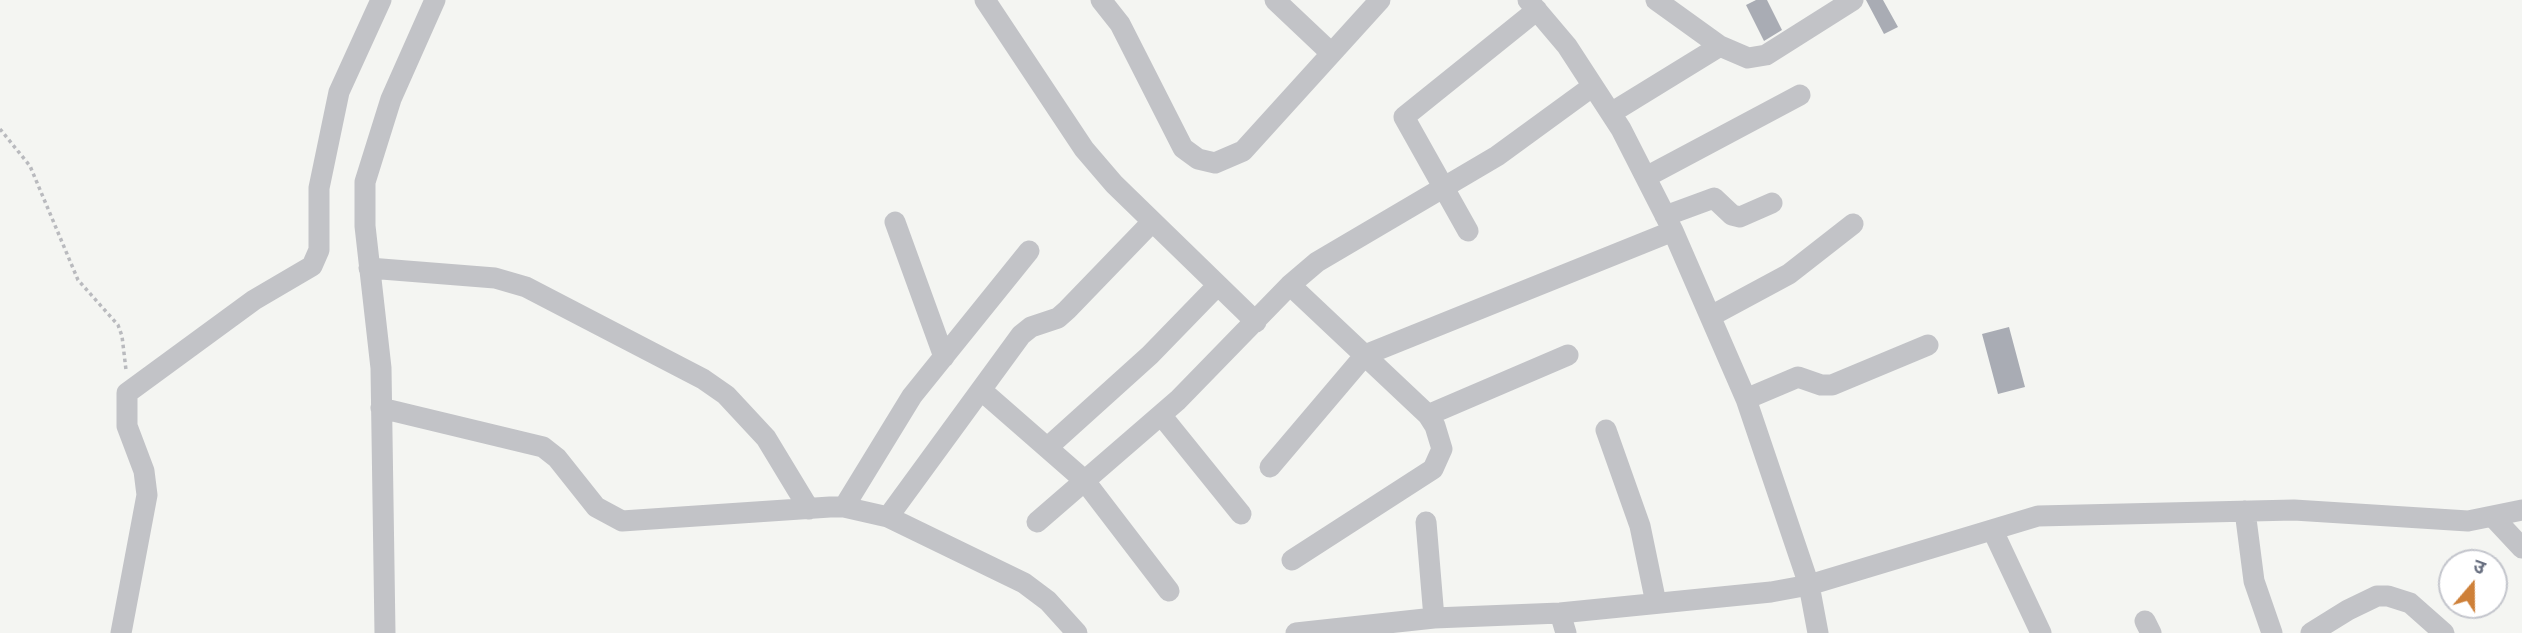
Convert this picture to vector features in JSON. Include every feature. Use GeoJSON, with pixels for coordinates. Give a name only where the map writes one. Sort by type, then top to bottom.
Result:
{"type":"FeatureCollection","features":[{"type":"Feature","properties":{"kind":"street"},"geometry":{"type":"LineString","coordinates":[[121,633],[147,495],[144,471],[127,426],[127,393],[254,300],[312,267],[319,250],[319,188],[340,92],[381,0]]}},
{"type":"Feature","properties":{"kind":"street"},"geometry":{"type":"LineString","coordinates":[[385,633],[380,356],[364,202],[368,173],[391,99],[435,0]]}},
{"type":"Feature","properties":{"kind":"street"},"geometry":{"type":"LineString","coordinates":[[985,0],[1084,149],[1114,184],[1256,322]]}},
{"type":"Feature","properties":{"kind":"street"},"geometry":{"type":"LineString","coordinates":[[1101,0],[1120,24],[1183,148],[1198,159],[1215,163],[1244,151],[1380,0]]}},
{"type":"Feature","properties":{"kind":"street"},"geometry":{"type":"LineString","coordinates":[[1275,0],[1331,52]]}},
{"type":"Feature","properties":{"kind":"street"},"geometry":{"type":"LineString","coordinates":[[1656,0],[1720,46],[1748,58],[1766,55],[1853,0]]}},
{"type":"Feature","properties":{"kind":"street"},"geometry":{"type":"LineString","coordinates":[[1468,231],[1445,185],[1404,117],[1533,5],[1567,46],[1611,113],[1669,223],[1746,399],[1809,585],[1818,633]]}},
{"type":"Feature","properties":{"kind":"street"},"geometry":{"type":"LineString","coordinates":[[1611,113],[1720,46]]}},
{"type":"Feature","properties":{"kind":"street"},"geometry":{"type":"LineString","coordinates":[[1037,522],[1161,415],[1290,285],[1317,262],[1497,156],[1594,86]]}},
{"type":"Feature","properties":{"kind":"street"},"geometry":{"type":"LineString","coordinates":[[1646,177],[1800,95]]}},
{"type":"Feature","properties":{"kind":"street"},"geometry":{"type":"LineString","coordinates":[[1270,467],[1365,355],[1669,223],[1714,198],[1732,215],[1740,217],[1772,203]]}},
{"type":"Feature","properties":{"kind":"street"},"geometry":{"type":"LineString","coordinates":[[895,222],[944,357]]}},
{"type":"Feature","properties":{"kind":"street"},"geometry":{"type":"LineString","coordinates":[[888,517],[1021,335],[1067,310],[1152,222]]}},
{"type":"Feature","properties":{"kind":"street"},"geometry":{"type":"LineString","coordinates":[[1711,316],[1788,274],[1853,224]]}},
{"type":"Feature","properties":{"kind":"street"},"geometry":{"type":"LineString","coordinates":[[844,507],[912,396],[1029,251]]}},
{"type":"Feature","properties":{"kind":"street"},"geometry":{"type":"LineString","coordinates":[[369,268],[495,278],[526,287],[703,379],[726,395],[766,438],[809,509]]}},
{"type":"Feature","properties":{"kind":"street"},"geometry":{"type":"LineString","coordinates":[[1048,447],[1150,355],[1218,285]]}},
{"type":"Feature","properties":{"kind":"street"},"geometry":{"type":"LineString","coordinates":[[1290,285],[1428,415],[1441,440],[1441,456],[1433,469],[1292,560]]}},
{"type":"Feature","properties":{"kind":"street"},"geometry":{"type":"LineString","coordinates":[[1746,399],[1798,377],[1821,385],[1832,385],[1928,345]]}},
{"type":"Feature","properties":{"kind":"street"},"geometry":{"type":"LineString","coordinates":[[1428,415],[1568,355]]}},
{"type":"Feature","properties":{"kind":"street"},"geometry":{"type":"LineString","coordinates":[[981,390],[1084,480],[1169,592]]}},
{"type":"Feature","properties":{"kind":"street"},"geometry":{"type":"LineString","coordinates":[[381,408],[543,447],[557,458],[596,507],[622,522],[844,507],[888,517],[1024,583],[1048,601],[1077,633]]}},
{"type":"Feature","properties":{"kind":"street"},"geometry":{"type":"LineString","coordinates":[[1161,415],[1241,514]]}},
{"type":"Feature","properties":{"kind":"street"},"geometry":{"type":"LineString","coordinates":[[1606,430],[1640,526],[1656,603]]}},
{"type":"Feature","properties":{"kind":"street"},"geometry":{"type":"LineString","coordinates":[[1296,633],[1434,618],[1563,623],[1656,603],[1771,592],[1809,585],[2038,516],[2294,510],[2441,520],[2494,518],[2522,510]]}},
{"type":"Feature","properties":{"kind":"street"},"geometry":{"type":"LineString","coordinates":[[2245,511],[2254,581],[2272,633]]}},
{"type":"Feature","properties":{"kind":"street"},"geometry":{"type":"LineString","coordinates":[[2494,518],[2522,548]]}},
{"type":"Feature","properties":{"kind":"street"},"geometry":{"type":"LineString","coordinates":[[1426,522],[1434,618]]}},
{"type":"Feature","properties":{"kind":"street"},"geometry":{"type":"LineString","coordinates":[[1993,531],[2041,633]]}},
{"type":"Feature","properties":{"kind":"street"},"geometry":{"type":"LineString","coordinates":[[2311,633],[2377,596],[2388,596],[2410,603],[2444,633]]}},
{"type":"Feature","properties":{"kind":"path"},"geometry":{"type":"LineString","coordinates":[[0,129],[30,166],[78,280],[118,325],[124,346],[127,393]]}},
{"type":"Feature","properties":{"kind":"building"},"geometry":{"type":"Polygon","coordinates":[[[1756,0],[1767,0],[1782,30],[1764,41],[1746,5],[1756,0]]]}},
{"type":"Feature","properties":{"kind":"building"},"geometry":{"type":"Polygon","coordinates":[[[1866,0],[1883,0],[1898,27],[1884,34],[1866,0]]]}},
{"type":"Feature","properties":{"kind":"building"},"geometry":{"type":"Polygon","coordinates":[[[2009,327],[2025,387],[1998,394],[1982,334],[2009,327]]]}}]}
